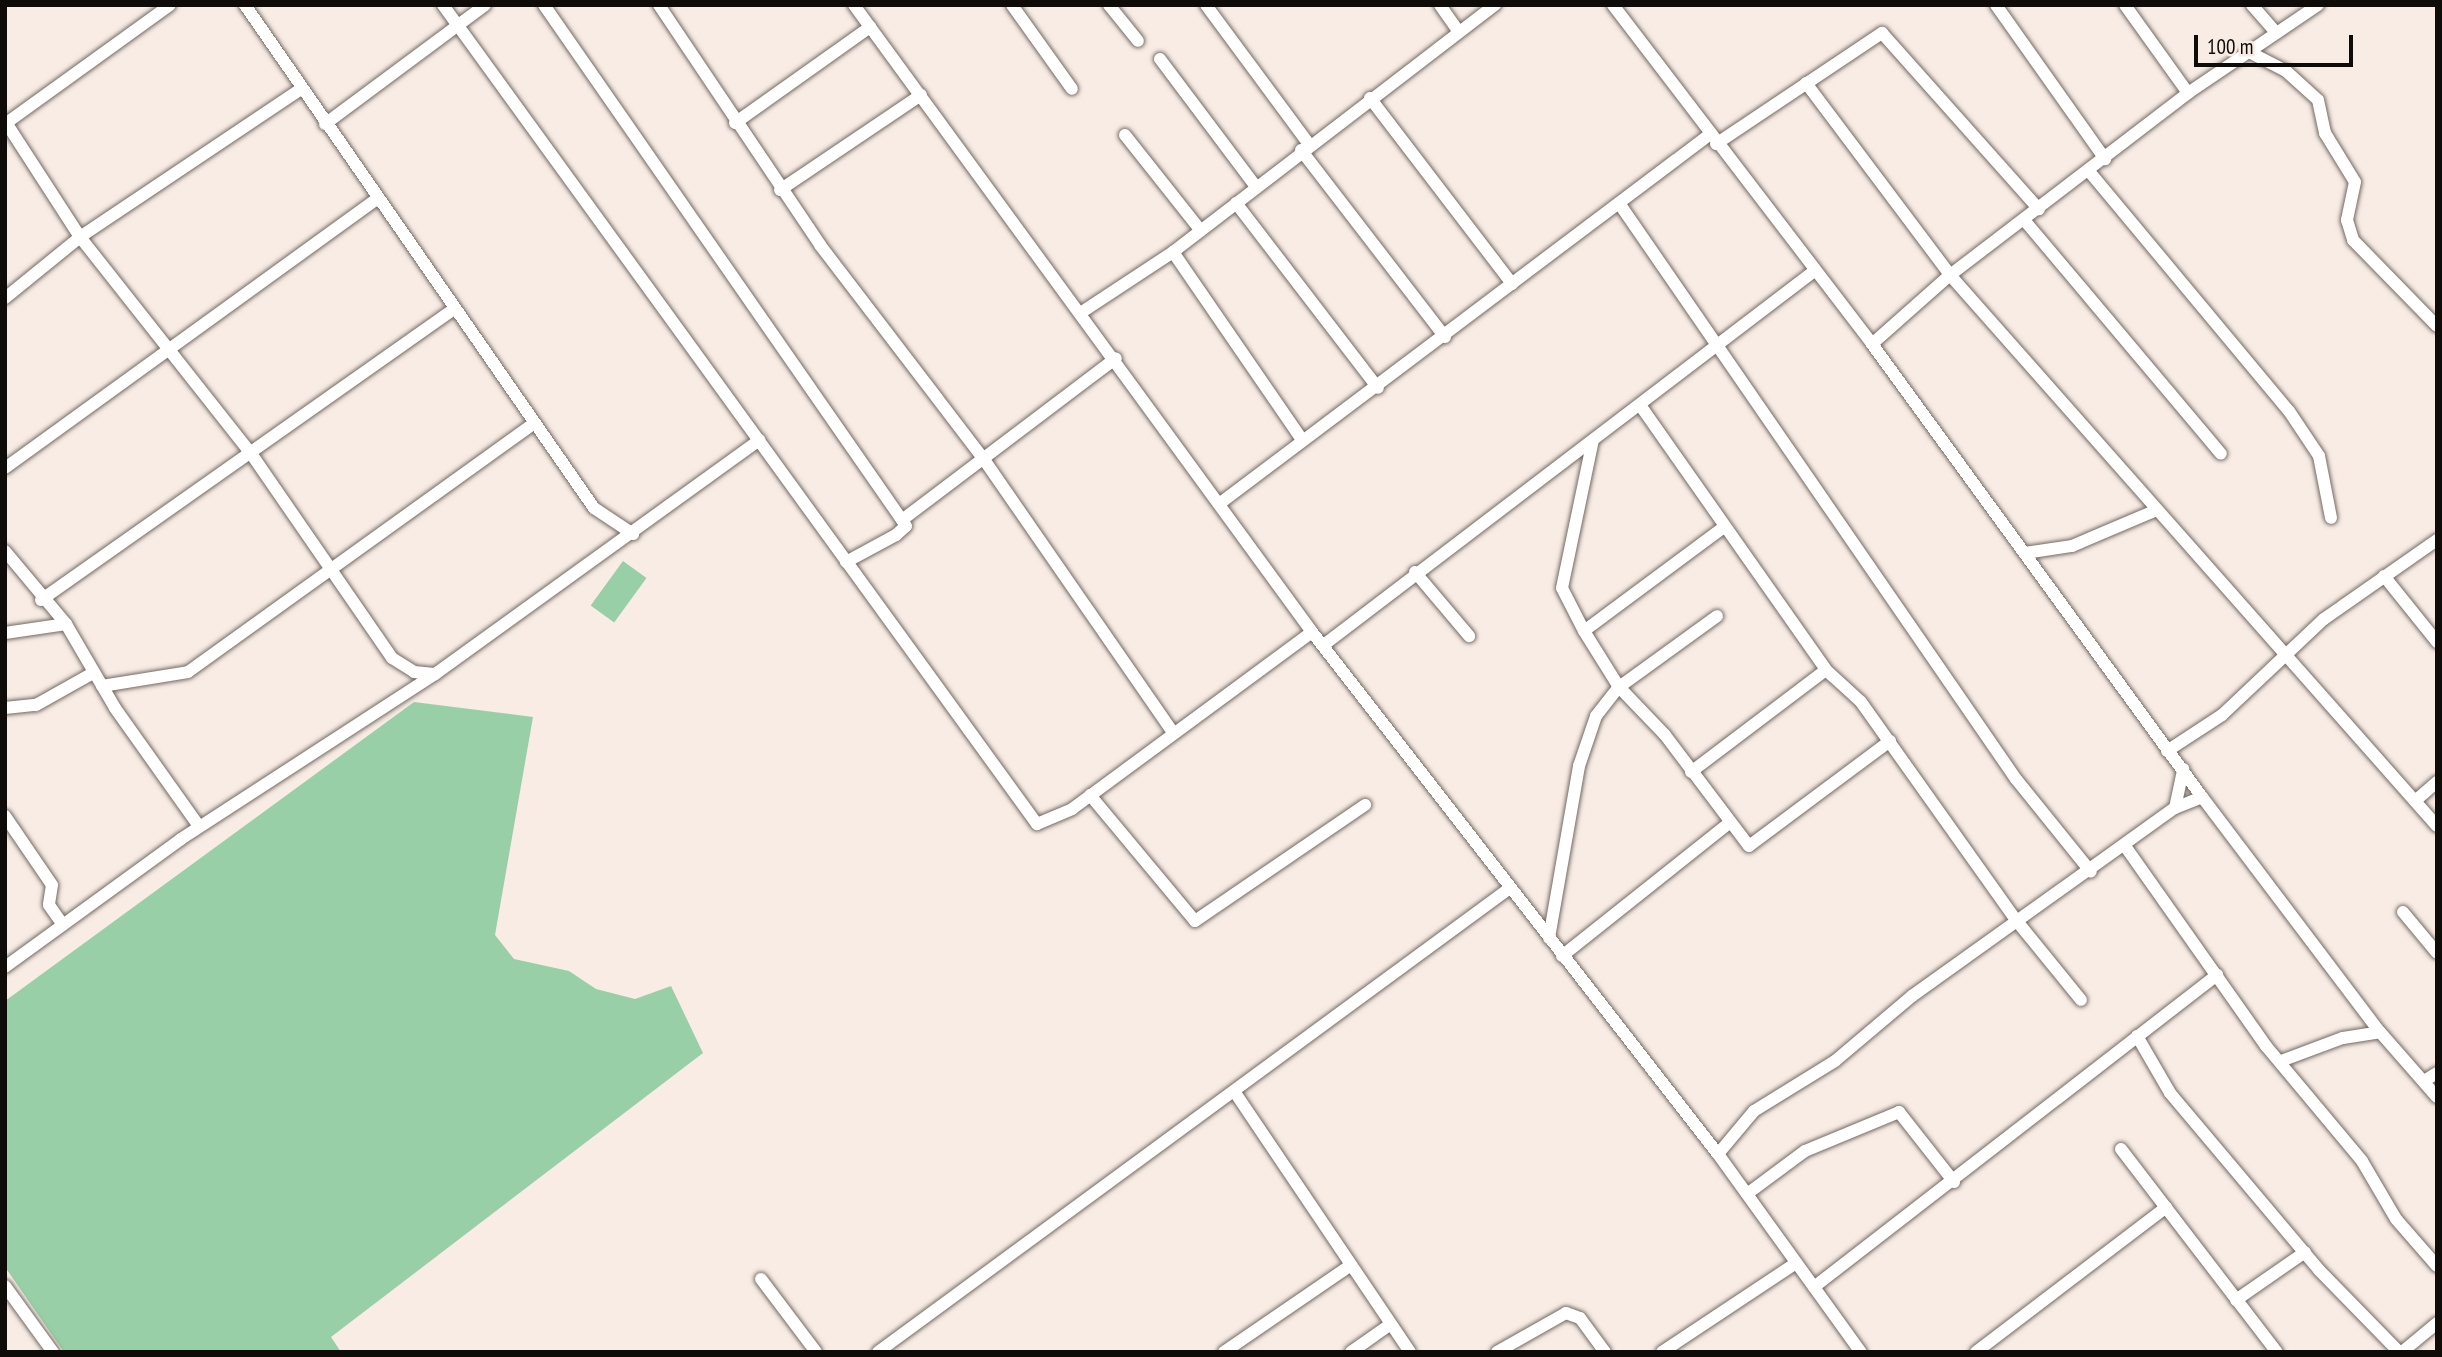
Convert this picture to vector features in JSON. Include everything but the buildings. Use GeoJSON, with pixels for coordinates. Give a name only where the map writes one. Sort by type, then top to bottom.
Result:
{"type":"FeatureCollection","features":[{"type":"Feature","properties":{"kind":"street"},"geometry":{"type":"LineString","coordinates":[[170,5],[6,123],[80,237],[166,352],[250,452],[331,571],[402,667],[435,674]]}},
{"type":"Feature","properties":{"kind":"street"},"geometry":{"type":"LineString","coordinates":[[245,5],[375,200],[594,508],[632,534]]}},
{"type":"Feature","properties":{"kind":"street"},"geometry":{"type":"LineString","coordinates":[[443,5],[1035,822],[1044,824],[1090,796],[1312,632]]}},
{"type":"Feature","properties":{"kind":"street"},"geometry":{"type":"LineString","coordinates":[[325,124],[485,5]]}},
{"type":"Feature","properties":{"kind":"street"},"geometry":{"type":"LineString","coordinates":[[544,5],[906,526],[896,535],[846,562]]}},
{"type":"Feature","properties":{"kind":"street"},"geometry":{"type":"LineString","coordinates":[[659,5],[780,190],[985,461],[1173,733]]}},
{"type":"Feature","properties":{"kind":"street"},"geometry":{"type":"LineString","coordinates":[[854,5],[1116,358],[1312,632],[1325,645],[1562,956],[1718,1154],[1861,1352]]}},
{"type":"Feature","properties":{"kind":"street"},"geometry":{"type":"LineString","coordinates":[[1013,5],[1072,89]]}},
{"type":"Feature","properties":{"kind":"street"},"geometry":{"type":"LineString","coordinates":[[1109,5],[1138,41]]}},
{"type":"Feature","properties":{"kind":"street"},"geometry":{"type":"LineString","coordinates":[[1206,5],[1305,147],[1445,337]]}},
{"type":"Feature","properties":{"kind":"street"},"geometry":{"type":"LineString","coordinates":[[1440,5],[1458,31]]}},
{"type":"Feature","properties":{"kind":"street"},"geometry":{"type":"LineString","coordinates":[[1082,312],[1173,252],[1305,147],[1495,5]]}},
{"type":"Feature","properties":{"kind":"street"},"geometry":{"type":"LineString","coordinates":[[1996,5],[2105,159]]}},
{"type":"Feature","properties":{"kind":"street"},"geometry":{"type":"LineString","coordinates":[[2126,5],[2188,93]]}},
{"type":"Feature","properties":{"kind":"street"},"geometry":{"type":"LineString","coordinates":[[2252,5],[2276,33]]}},
{"type":"Feature","properties":{"kind":"street"},"geometry":{"type":"LineString","coordinates":[[1872,344],[1950,275],[2188,93],[2318,5]]}},
{"type":"Feature","properties":{"kind":"street"},"geometry":{"type":"LineString","coordinates":[[1618,7],[1712,139],[1812,272],[1872,344],[2202,797],[2379,1032],[2437,1097]]}},
{"type":"Feature","properties":{"kind":"street"},"geometry":{"type":"LineString","coordinates":[[735,123],[870,27]]}},
{"type":"Feature","properties":{"kind":"street"},"geometry":{"type":"LineString","coordinates":[[1219,504],[1301,438],[1378,388],[1512,284],[1712,139],[1806,83],[1874,34],[1884,34],[2039,209]]}},
{"type":"Feature","properties":{"kind":"street"},"geometry":{"type":"LineString","coordinates":[[2249,52],[2286,71],[2318,100],[2325,133],[2355,183],[2347,220],[2353,240],[2437,326]]}},
{"type":"Feature","properties":{"kind":"street"},"geometry":{"type":"LineString","coordinates":[[1160,59],[1256,187]]}},
{"type":"Feature","properties":{"kind":"street"},"geometry":{"type":"LineString","coordinates":[[1806,83],[1950,275],[2437,826]]}},
{"type":"Feature","properties":{"kind":"street"},"geometry":{"type":"LineString","coordinates":[[5,298],[80,237],[300,90]]}},
{"type":"Feature","properties":{"kind":"street"},"geometry":{"type":"LineString","coordinates":[[780,190],[921,95]]}},
{"type":"Feature","properties":{"kind":"street"},"geometry":{"type":"LineString","coordinates":[[1370,98],[1512,284]]}},
{"type":"Feature","properties":{"kind":"street"},"geometry":{"type":"LineString","coordinates":[[1125,135],[1200,231]]}},
{"type":"Feature","properties":{"kind":"street"},"geometry":{"type":"LineString","coordinates":[[2088,170],[2289,411],[2319,456],[2331,518]]}},
{"type":"Feature","properties":{"kind":"street"},"geometry":{"type":"LineString","coordinates":[[5,468],[375,200]]}},
{"type":"Feature","properties":{"kind":"street"},"geometry":{"type":"LineString","coordinates":[[1236,203],[1378,388]]}},
{"type":"Feature","properties":{"kind":"street"},"geometry":{"type":"LineString","coordinates":[[1621,206],[2016,779],[2091,872]]}},
{"type":"Feature","properties":{"kind":"street"},"geometry":{"type":"LineString","coordinates":[[2025,220],[2221,454]]}},
{"type":"Feature","properties":{"kind":"street"},"geometry":{"type":"LineString","coordinates":[[1173,252],[1301,438]]}},
{"type":"Feature","properties":{"kind":"street"},"geometry":{"type":"LineString","coordinates":[[1325,645],[1415,572],[1640,405],[1716,342],[1812,272]]}},
{"type":"Feature","properties":{"kind":"street"},"geometry":{"type":"LineString","coordinates":[[41,600],[454,309]]}},
{"type":"Feature","properties":{"kind":"street"},"geometry":{"type":"LineString","coordinates":[[902,520],[985,461],[1116,358]]}},
{"type":"Feature","properties":{"kind":"street"},"geometry":{"type":"LineString","coordinates":[[1640,405],[1826,670],[1890,741],[2016,920],[2081,1000]]}},
{"type":"Feature","properties":{"kind":"street"},"geometry":{"type":"LineString","coordinates":[[102,686],[188,672],[534,422]]}},
{"type":"Feature","properties":{"kind":"street"},"geometry":{"type":"LineString","coordinates":[[5,967],[199,826],[435,674],[759,440]]}},
{"type":"Feature","properties":{"kind":"street"},"geometry":{"type":"LineString","coordinates":[[1592,440],[1562,588],[1584,631],[1619,687],[1691,772],[1729,823],[1755,845],[1890,741]]}},
{"type":"Feature","properties":{"kind":"street"},"geometry":{"type":"LineString","coordinates":[[2025,553],[2072,547],[2157,510]]}},
{"type":"Feature","properties":{"kind":"street"},"geometry":{"type":"LineString","coordinates":[[1584,631],[1724,527]]}},
{"type":"Feature","properties":{"kind":"street"},"geometry":{"type":"LineString","coordinates":[[2168,751],[2252,690],[2285,652],[2384,576],[2437,540]]}},
{"type":"Feature","properties":{"kind":"street"},"geometry":{"type":"LineString","coordinates":[[5,551],[41,600],[66,624],[93,673],[199,826]]}},
{"type":"Feature","properties":{"kind":"street"},"geometry":{"type":"LineString","coordinates":[[1415,572],[1469,636]]}},
{"type":"Feature","properties":{"kind":"street"},"geometry":{"type":"LineString","coordinates":[[2384,576],[2437,642]]}},
{"type":"Feature","properties":{"kind":"street"},"geometry":{"type":"LineString","coordinates":[[1549,938],[1579,766],[1596,716],[1619,687],[1717,616]]}},
{"type":"Feature","properties":{"kind":"street"},"geometry":{"type":"LineString","coordinates":[[5,633],[66,624]]}},
{"type":"Feature","properties":{"kind":"street"},"geometry":{"type":"LineString","coordinates":[[1691,772],[1826,670]]}},
{"type":"Feature","properties":{"kind":"street"},"geometry":{"type":"LineString","coordinates":[[5,708],[36,705],[93,673]]}},
{"type":"Feature","properties":{"kind":"street"},"geometry":{"type":"LineString","coordinates":[[2175,808],[2183,769]]}},
{"type":"Feature","properties":{"kind":"street"},"geometry":{"type":"LineString","coordinates":[[2416,801],[2437,782]]}},
{"type":"Feature","properties":{"kind":"street"},"geometry":{"type":"LineString","coordinates":[[1090,796],[1195,921],[1365,805]]}},
{"type":"Feature","properties":{"kind":"street"},"geometry":{"type":"LineString","coordinates":[[1718,1154],[1754,1111],[1835,1061],[2016,920],[2091,872],[2175,808],[2202,797]]}},
{"type":"Feature","properties":{"kind":"street"},"geometry":{"type":"LineString","coordinates":[[5,817],[52,885],[49,905],[63,925]]}},
{"type":"Feature","properties":{"kind":"street"},"geometry":{"type":"LineString","coordinates":[[1562,956],[1729,823]]}},
{"type":"Feature","properties":{"kind":"street"},"geometry":{"type":"LineString","coordinates":[[2125,846],[2217,975],[2437,1266]]}},
{"type":"Feature","properties":{"kind":"street"},"geometry":{"type":"LineString","coordinates":[[878,1352],[1236,1094],[1510,888]]}},
{"type":"Feature","properties":{"kind":"street"},"geometry":{"type":"LineString","coordinates":[[2403,912],[2437,953]]}},
{"type":"Feature","properties":{"kind":"street"},"geometry":{"type":"LineString","coordinates":[[1814,1287],[1954,1182],[2217,975]]}},
{"type":"Feature","properties":{"kind":"street"},"geometry":{"type":"LineString","coordinates":[[2281,1061],[2343,1038],[2379,1032]]}},
{"type":"Feature","properties":{"kind":"street"},"geometry":{"type":"LineString","coordinates":[[2137,1036],[2171,1093],[2305,1252],[2401,1352],[2437,1323]]}},
{"type":"Feature","properties":{"kind":"street"},"geometry":{"type":"LineString","coordinates":[[2424,1080],[2437,1073]]}},
{"type":"Feature","properties":{"kind":"street"},"geometry":{"type":"LineString","coordinates":[[1236,1094],[1388,1326],[1410,1352]]}},
{"type":"Feature","properties":{"kind":"street"},"geometry":{"type":"LineString","coordinates":[[1747,1194],[1805,1152],[1899,1112],[1954,1182]]}},
{"type":"Feature","properties":{"kind":"street"},"geometry":{"type":"LineString","coordinates":[[2121,1149],[2277,1352]]}},
{"type":"Feature","properties":{"kind":"street"},"geometry":{"type":"LineString","coordinates":[[1976,1352],[2166,1207]]}},
{"type":"Feature","properties":{"kind":"street"},"geometry":{"type":"LineString","coordinates":[[2236,1300],[2305,1252]]}},
{"type":"Feature","properties":{"kind":"street"},"geometry":{"type":"LineString","coordinates":[[1662,1352],[1796,1263]]}},
{"type":"Feature","properties":{"kind":"street"},"geometry":{"type":"LineString","coordinates":[[1224,1352],[1350,1265]]}},
{"type":"Feature","properties":{"kind":"street"},"geometry":{"type":"LineString","coordinates":[[761,1279],[816,1352]]}},
{"type":"Feature","properties":{"kind":"street"},"geometry":{"type":"LineString","coordinates":[[5,1286],[53,1352]]}},
{"type":"Feature","properties":{"kind":"street"},"geometry":{"type":"LineString","coordinates":[[1497,1352],[1566,1313],[1580,1318],[1605,1352]]}},
{"type":"Feature","properties":{"kind":"street"},"geometry":{"type":"LineString","coordinates":[[1351,1352],[1388,1326]]}},
{"type":"Feature","properties":{"kind":"green space"},"geometry":{"type":"Polygon","coordinates":[[[623,561],[646,578],[614,623],[591,605],[623,561]]]}},
{"type":"Feature","properties":{"kind":"green space"},"geometry":{"type":"Polygon","coordinates":[[[414,702],[533,717],[495,935],[514,959],[569,971],[596,989],[635,999],[671,986],[703,1053],[331,1337],[341,1352],[64,1352],[5,1267],[5,1001],[414,702]]]}}]}
